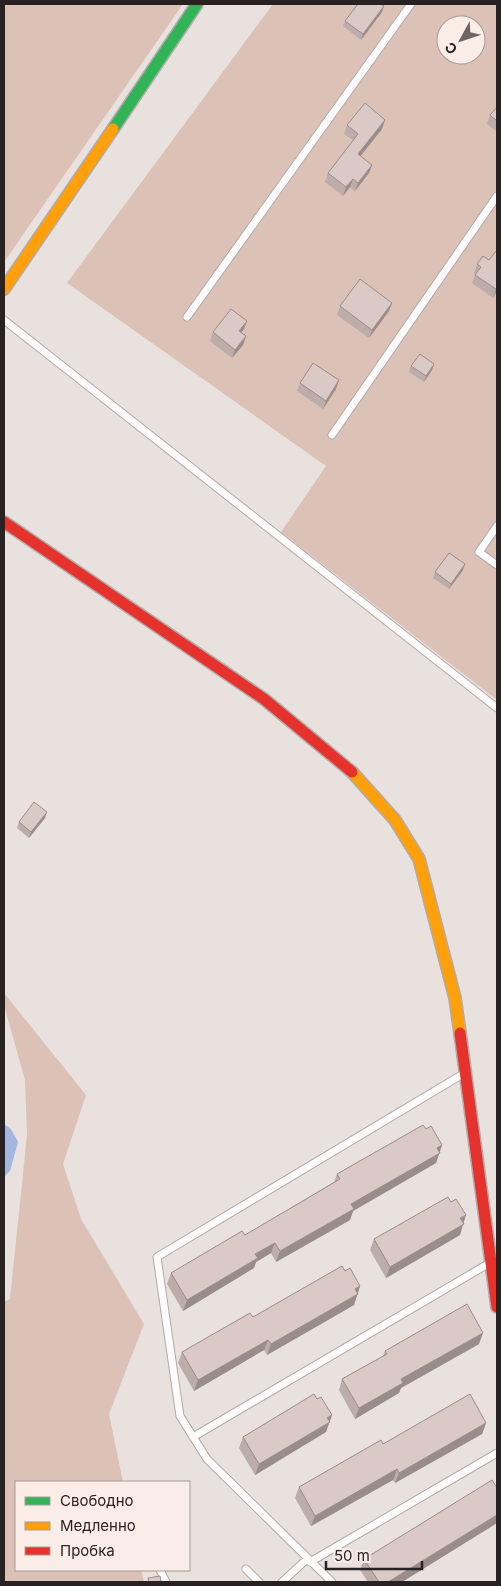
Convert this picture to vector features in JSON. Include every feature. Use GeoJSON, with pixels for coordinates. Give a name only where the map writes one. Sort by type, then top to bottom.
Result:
{"type":"FeatureCollection","features":[{"type":"Feature","properties":{"kind":"street"},"geometry":{"type":"LineString","coordinates":[[4,289],[197,4]]}},
{"type":"Feature","properties":{"kind":"street"},"geometry":{"type":"LineString","coordinates":[[4,522],[264,699],[361,780],[395,820],[419,859],[455,998],[494,1261],[497,1307]]}},
{"type":"Feature","properties":{"kind":"lane"},"geometry":{"type":"LineString","coordinates":[[187,317],[411,4]]}},
{"type":"Feature","properties":{"kind":"lane"},"geometry":{"type":"LineString","coordinates":[[332,435],[497,196]]}},
{"type":"Feature","properties":{"kind":"lane"},"geometry":{"type":"LineString","coordinates":[[4,320],[497,708]]}},
{"type":"Feature","properties":{"kind":"lane"},"geometry":{"type":"LineString","coordinates":[[497,526],[479,552],[497,565]]}},
{"type":"Feature","properties":{"kind":"lane"},"geometry":{"type":"LineString","coordinates":[[332,1582],[207,1459],[180,1416],[157,1257],[465,1072]]}},
{"type":"Feature","properties":{"kind":"lane"},"geometry":{"type":"LineString","coordinates":[[193,1437],[494,1261]]}},
{"type":"Feature","properties":{"kind":"lane"},"geometry":{"type":"LineString","coordinates":[[282,1582],[308,1560],[497,1453]]}},
{"type":"Feature","properties":{"kind":"lane"},"geometry":{"type":"LineString","coordinates":[[246,1569],[259,1582]]}},
{"type":"Feature","properties":{"kind":"path"},"geometry":{"type":"LineString","coordinates":[[4,1578],[15,1582]]}},
{"type":"Feature","properties":{"kind":"shaded area"},"geometry":{"type":"Polygon","coordinates":[[[4,4],[183,4],[4,262],[4,4]]]}},
{"type":"Feature","properties":{"kind":"shaded area"},"geometry":{"type":"Polygon","coordinates":[[[273,4],[497,4],[497,700],[281,532],[326,466],[67,283],[273,4]]]}},
{"type":"Feature","properties":{"kind":"shaded area"},"geometry":{"type":"Polygon","coordinates":[[[4,993],[86,1095],[63,1164],[81,1219],[144,1324],[109,1414],[123,1481],[15,1481],[15,1571],[141,1571],[144,1582],[4,1582],[4,1302],[10,1299],[27,1135],[25,1080],[4,1005],[4,993]]]}},
{"type":"Feature","properties":{"kind":"water"},"geometry":{"type":"Polygon","coordinates":[[[4,1124],[11,1129],[18,1142],[10,1171],[4,1177],[4,1124]]]}},
{"type":"Feature","properties":{"kind":"building"},"geometry":{"type":"Polygon","coordinates":[[[358,4],[380,4],[384,6],[363,34],[345,21],[358,4]]]}},
{"type":"Feature","properties":{"kind":"building"},"geometry":{"type":"Polygon","coordinates":[[[365,103],[385,120],[358,154],[372,165],[358,183],[353,179],[346,187],[328,173],[358,134],[347,125],[365,103]]]}},
{"type":"Feature","properties":{"kind":"building"},"geometry":{"type":"Polygon","coordinates":[[[497,107],[497,121],[490,115],[497,107]]]}},
{"type":"Feature","properties":{"kind":"building"},"geometry":{"type":"Polygon","coordinates":[[[497,250],[496,289],[475,275],[481,267],[477,264],[483,256],[489,260],[497,250]]]}},
{"type":"Feature","properties":{"kind":"building"},"geometry":{"type":"Polygon","coordinates":[[[360,279],[392,303],[372,330],[340,306],[360,279]]]}},
{"type":"Feature","properties":{"kind":"building"},"geometry":{"type":"Polygon","coordinates":[[[231,309],[247,321],[239,331],[246,336],[235,350],[213,332],[231,309]]]}},
{"type":"Feature","properties":{"kind":"building"},"geometry":{"type":"Polygon","coordinates":[[[420,354],[434,364],[426,376],[411,366],[420,354]]]}},
{"type":"Feature","properties":{"kind":"building"},"geometry":{"type":"Polygon","coordinates":[[[313,363],[339,380],[326,401],[300,383],[313,363]]]}},
{"type":"Feature","properties":{"kind":"building"},"geometry":{"type":"Polygon","coordinates":[[[449,553],[465,564],[451,584],[435,572],[449,553]]]}},
{"type":"Feature","properties":{"kind":"building"},"geometry":{"type":"Polygon","coordinates":[[[34,802],[47,812],[31,832],[19,822],[34,802]]]}},
{"type":"Feature","properties":{"kind":"building"},"geometry":{"type":"Polygon","coordinates":[[[423,1125],[426,1129],[431,1126],[442,1145],[437,1148],[440,1153],[351,1204],[354,1209],[280,1251],[275,1243],[255,1254],[258,1258],[187,1300],[171,1273],[242,1231],[245,1235],[340,1179],[337,1174],[423,1125]]]}},
{"type":"Feature","properties":{"kind":"building"},"geometry":{"type":"Polygon","coordinates":[[[448,1197],[451,1202],[456,1199],[466,1215],[460,1218],[464,1224],[390,1267],[374,1239],[448,1197]]]}},
{"type":"Feature","properties":{"kind":"building"},"geometry":{"type":"Polygon","coordinates":[[[342,1266],[345,1271],[350,1268],[360,1286],[355,1289],[358,1294],[271,1344],[268,1340],[198,1380],[182,1352],[250,1313],[253,1317],[342,1266]]]}},
{"type":"Feature","properties":{"kind":"building"},"geometry":{"type":"Polygon","coordinates":[[[467,1304],[483,1333],[401,1379],[403,1383],[359,1408],[342,1379],[387,1354],[385,1351],[467,1304]]]}},
{"type":"Feature","properties":{"kind":"building"},"geometry":{"type":"Polygon","coordinates":[[[314,1394],[317,1399],[321,1397],[332,1415],[327,1418],[330,1422],[259,1464],[243,1437],[314,1394]]]}},
{"type":"Feature","properties":{"kind":"building"},"geometry":{"type":"Polygon","coordinates":[[[470,1394],[486,1423],[399,1473],[397,1469],[315,1516],[299,1487],[381,1440],[383,1444],[470,1394]]]}},
{"type":"Feature","properties":{"kind":"building"},"geometry":{"type":"Polygon","coordinates":[[[492,1480],[497,1488],[497,1515],[388,1582],[379,1582],[364,1559],[492,1480]]]}},
{"type":"Feature","properties":{"kind":"building"},"geometry":{"type":"Polygon","coordinates":[[[160,1576],[161,1582],[149,1582],[148,1578],[160,1576]]]}},
{"type":"Feature","properties":{"kind":"traffic: fast"},"geometry":{"type":"LineString","coordinates":[[113,129],[197,4]]}},
{"type":"Feature","properties":{"kind":"traffic: slow"},"geometry":{"type":"LineString","coordinates":[[4,289],[113,129]]}},
{"type":"Feature","properties":{"kind":"traffic: slow"},"geometry":{"type":"LineString","coordinates":[[352,772],[395,820],[419,859],[455,998],[460,1033]]}},
{"type":"Feature","properties":{"kind":"traffic: jam"},"geometry":{"type":"LineString","coordinates":[[4,522],[264,699],[352,772]]}},
{"type":"Feature","properties":{"kind":"traffic: jam"},"geometry":{"type":"LineString","coordinates":[[460,1033],[497,1307]]}}]}
